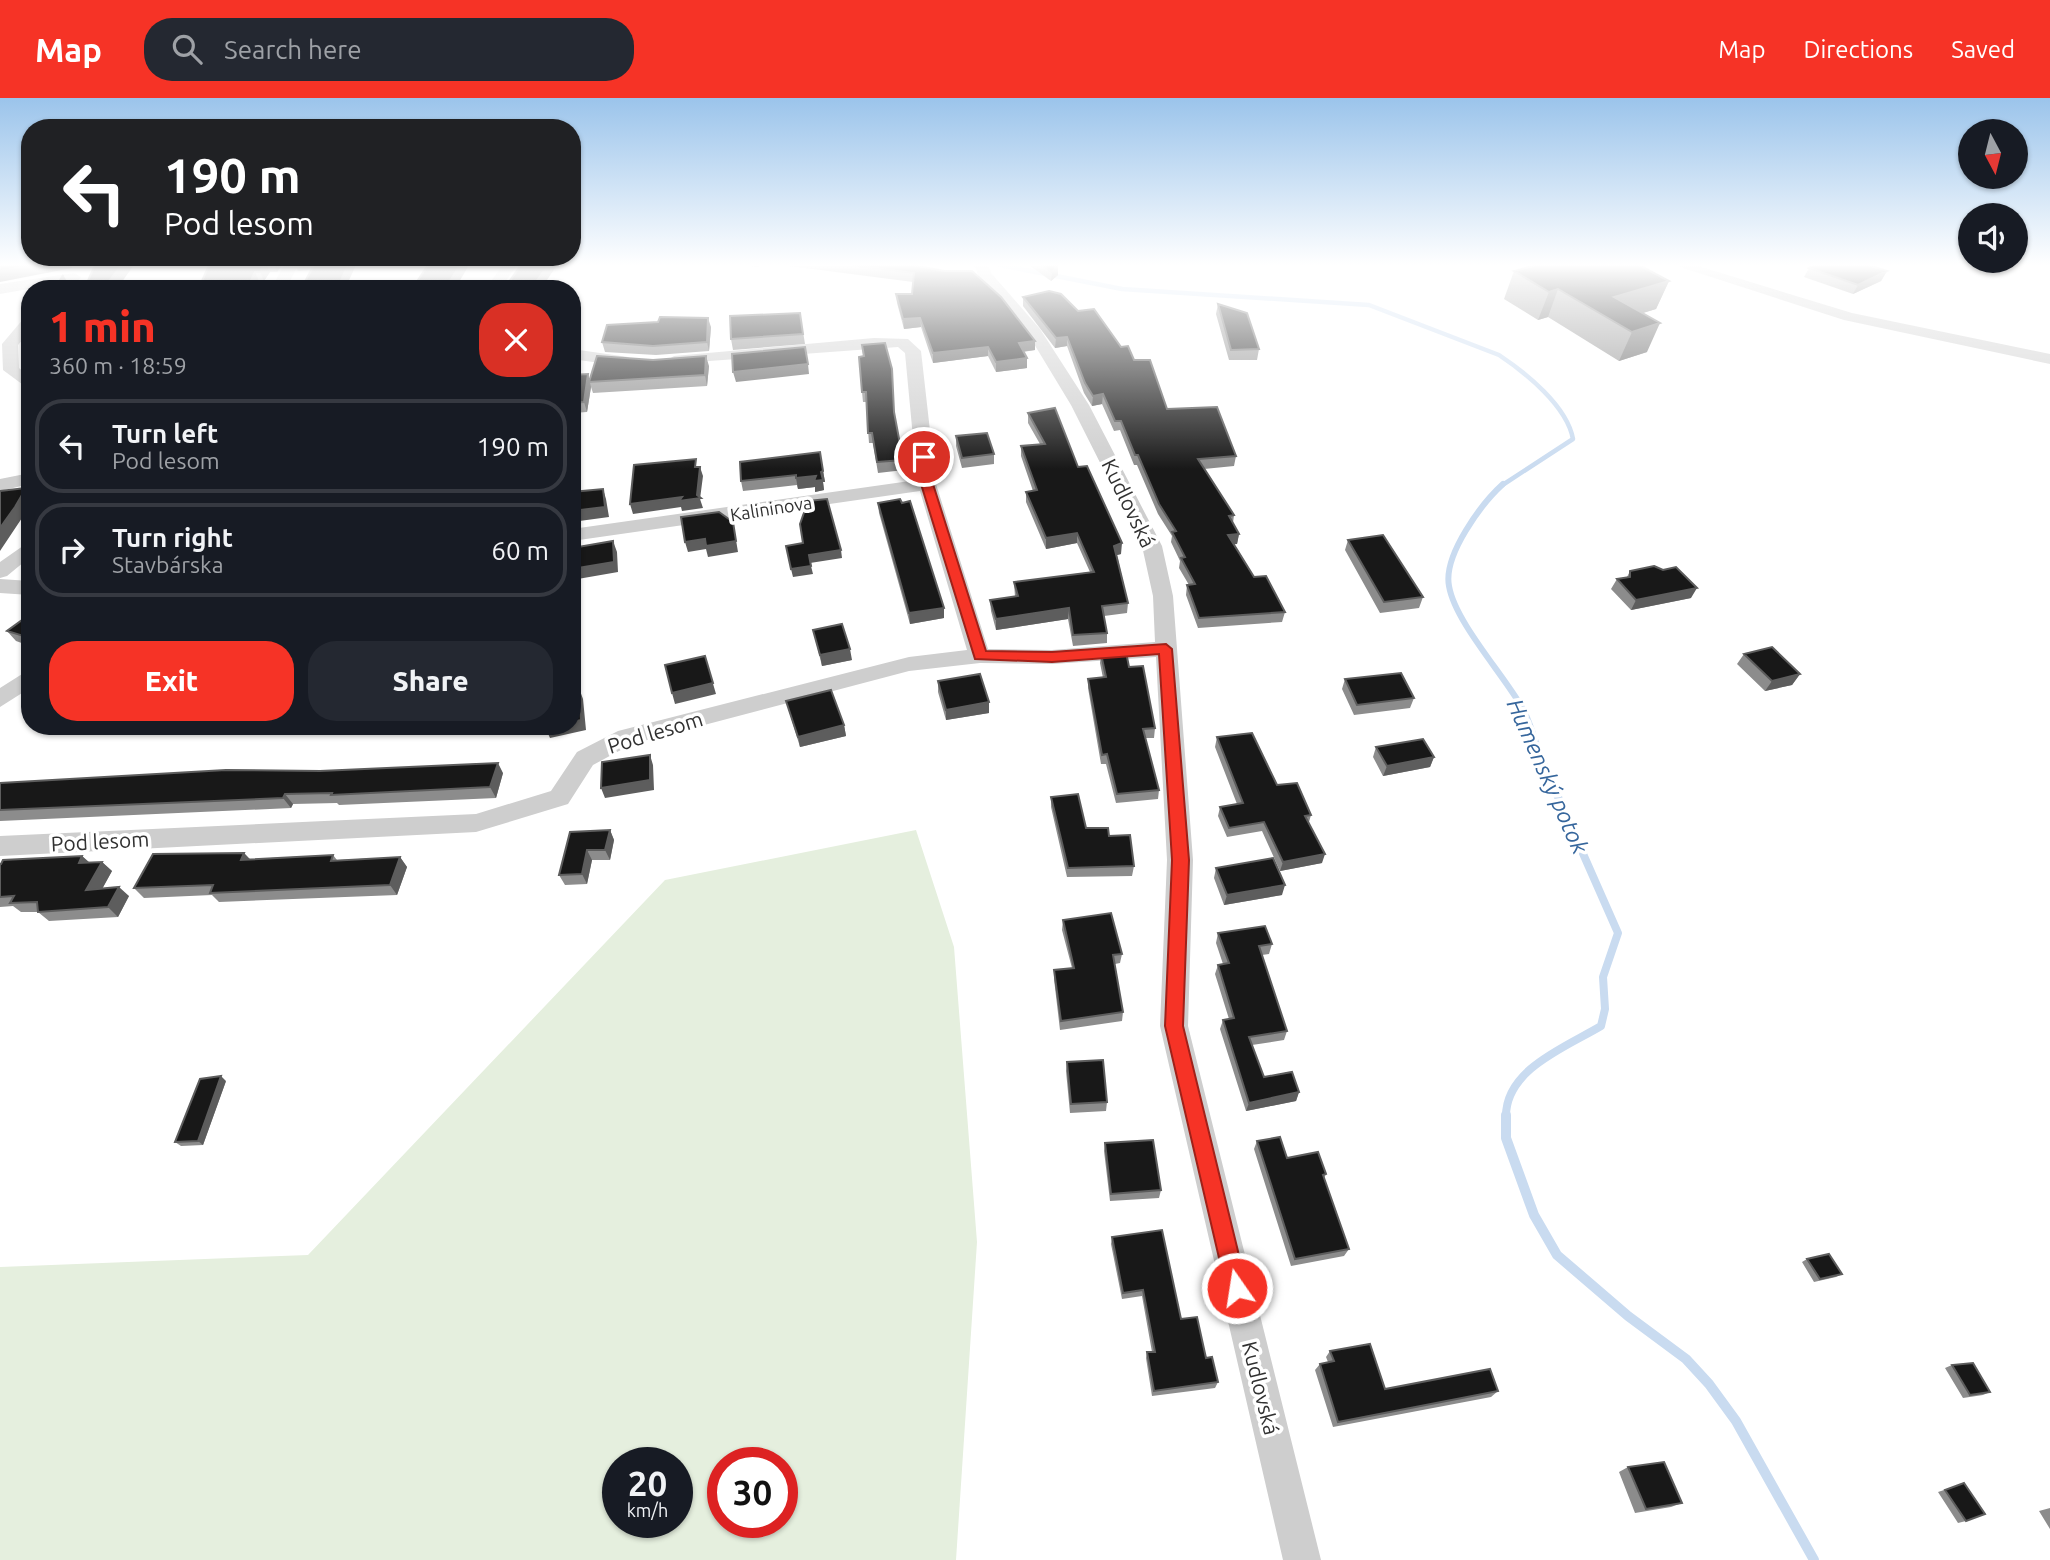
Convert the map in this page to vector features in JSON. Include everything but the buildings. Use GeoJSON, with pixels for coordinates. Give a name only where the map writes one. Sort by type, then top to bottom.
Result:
{"type":"FeatureCollection","features":[{"type":"Feature","properties":{"kind":"street"},"geometry":{"type":"LineString","coordinates":[[6,371],[10,344],[19,333]]}},
{"type":"Feature","properties":{"kind":"street","name":"Kudlovská"},"geometry":{"type":"LineString","coordinates":[[1035,333],[1080,405],[1152,546],[1163,596],[1180,860],[1174,1026],[1302,1560]]}},
{"type":"Feature","properties":{"kind":"street"},"geometry":{"type":"LineString","coordinates":[[1927,333],[2050,359]]}},
{"type":"Feature","properties":{"kind":"street"},"geometry":{"type":"LineString","coordinates":[[581,356],[620,362],[650,363],[902,342],[913,351],[927,484],[980,656]]}},
{"type":"Feature","properties":{"kind":"street"},"geometry":{"type":"LineString","coordinates":[[0,485],[21,480]]}},
{"type":"Feature","properties":{"kind":"street","name":"Kalininova"},"geometry":{"type":"LineString","coordinates":[[581,534],[927,484]]}},
{"type":"Feature","properties":{"kind":"street"},"geometry":{"type":"LineString","coordinates":[[0,572],[21,554]]}},
{"type":"Feature","properties":{"kind":"street"},"geometry":{"type":"LineString","coordinates":[[0,586],[21,588]]}},
{"type":"Feature","properties":{"kind":"street","name":"Pod lesom"},"geometry":{"type":"LineString","coordinates":[[0,846],[476,823],[561,798],[574,767],[592,752],[626,737],[909,664],[980,656],[1052,657],[1166,649]]}},
{"type":"Feature","properties":{"kind":"street"},"geometry":{"type":"LineString","coordinates":[[0,699],[21,683]]}},
{"type":"Feature","properties":{"kind":"green space"},"geometry":{"type":"Polygon","coordinates":[[[916,830],[954,947],[977,1242],[956,1560],[0,1560],[0,1267],[308,1255],[665,880],[916,830]]]}},
{"type":"Feature","properties":{"kind":"waterway","name":"Humenský potok"},"geometry":{"type":"LineString","coordinates":[[1442,333],[1499,355],[1521,371],[1544,391],[1563,414],[1569,427],[1573,439],[1501,486]]}},
{"type":"Feature","properties":{"kind":"waterway","name":"Humenský potok"},"geometry":{"type":"LineString","coordinates":[[1501,486],[1475,516],[1458,545],[1449,573],[1449,586],[1460,616],[1523,709],[1543,765]]}},
{"type":"Feature","properties":{"kind":"waterway","name":"Humenský potok"},"geometry":{"type":"LineString","coordinates":[[1506,1116],[1516,1085],[1527,1072],[1556,1051],[1601,1026],[1605,1009],[1603,977],[1618,933],[1543,763]]}},
{"type":"Feature","properties":{"kind":"waterway","name":"Humenský potok"},"geometry":{"type":"LineString","coordinates":[[1506,1116],[1506,1138],[1534,1215],[1557,1255],[1628,1316],[1686,1359],[1709,1384],[1736,1421],[1814,1560]]}},
{"type":"Feature","properties":{"kind":"route"},"geometry":{"type":"LineString","coordinates":[[924,457],[927,484],[980,656],[1052,657],[1166,649],[1176,766],[1180,860],[1174,953],[1174,1026],[1237,1288]]}}]}
